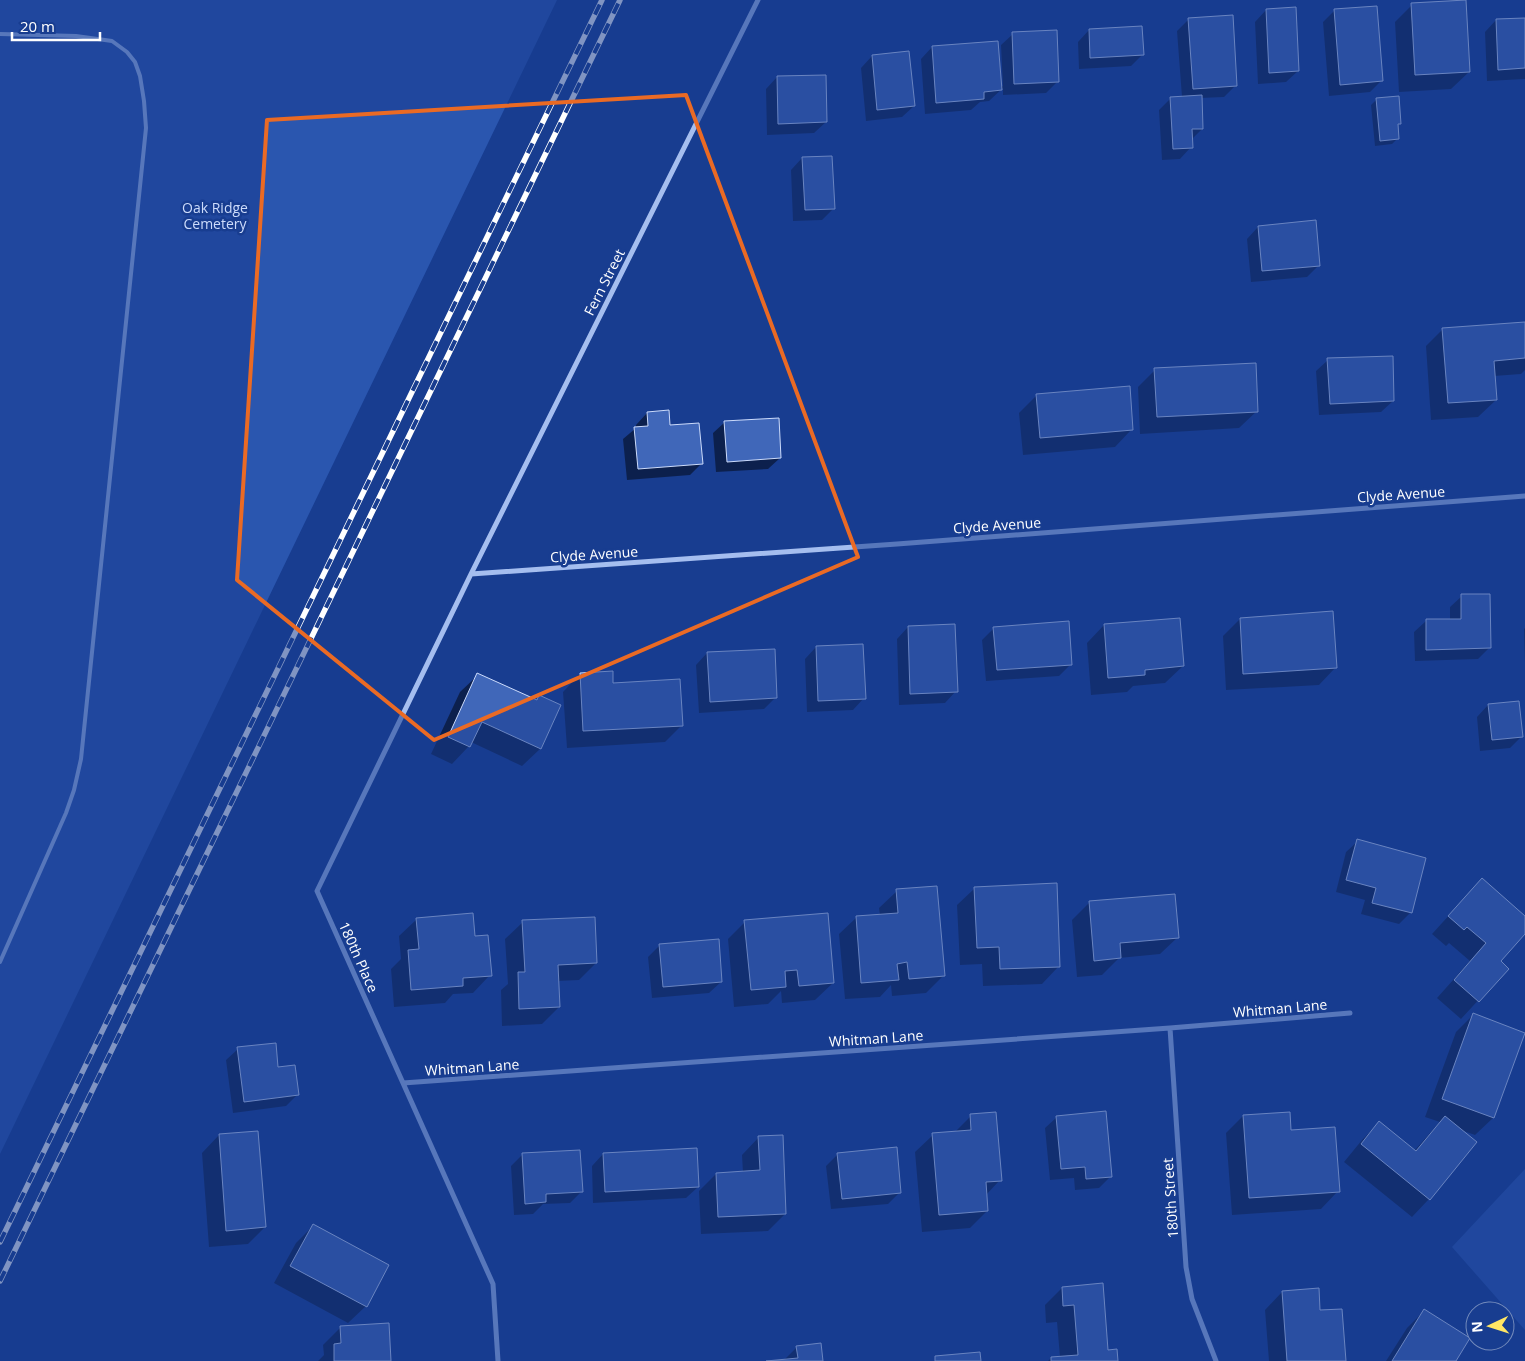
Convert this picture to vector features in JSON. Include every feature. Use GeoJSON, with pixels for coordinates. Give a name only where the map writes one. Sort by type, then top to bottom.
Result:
{"type":"FeatureCollection","features":[{"type":"Feature","properties":{"kind":"street","name":"Fern Street"},"geometry":{"type":"LineString","coordinates":[[471,574],[758,0]]}},
{"type":"Feature","properties":{"kind":"street","name":"Clyde Avenue"},"geometry":{"type":"LineString","coordinates":[[471,574],[887,545],[1525,496]]}},
{"type":"Feature","properties":{"kind":"street","name":"180th Place"},"geometry":{"type":"LineString","coordinates":[[471,574],[317,891],[493,1284],[498,1361]]}},
{"type":"Feature","properties":{"kind":"street","name":"Whitman Lane"},"geometry":{"type":"LineString","coordinates":[[403,1083],[1170,1028],[1350,1013]]}},
{"type":"Feature","properties":{"kind":"street","name":"180th Street"},"geometry":{"type":"LineString","coordinates":[[1170,1028],[1186,1268],[1192,1300],[1216,1361]]}},
{"type":"Feature","properties":{"kind":"lane"},"geometry":{"type":"LineString","coordinates":[[0,34],[76,36],[112,41],[126,52],[134,62],[140,76],[146,128],[81,758],[74,790],[66,813],[0,962]]}},
{"type":"Feature","properties":{"kind":"highlighted area"},"geometry":{"type":"Polygon","coordinates":[[[686,95],[858,557],[434,740],[237,580],[267,120],[686,95]]]}},
{"type":"Feature","properties":{"kind":"green space","name":"Oak Ridge Cemetery"},"geometry":{"type":"Polygon","coordinates":[[[0,0],[557,0],[0,1154],[0,0]]]}},
{"type":"Feature","properties":{"kind":"green space"},"geometry":{"type":"Polygon","coordinates":[[[1525,1169],[1525,1330],[1515,1319],[1515,1301],[1499,1301],[1452,1247],[1525,1169]]]}},
{"type":"Feature","properties":{"kind":"building"},"geometry":{"type":"Polygon","coordinates":[[[1466,0],[1470,72],[1415,75],[1411,3],[1466,0]]]}},
{"type":"Feature","properties":{"kind":"building"},"geometry":{"type":"Polygon","coordinates":[[[1377,6],[1383,81],[1340,85],[1334,9],[1377,6]]]}},
{"type":"Feature","properties":{"kind":"building"},"geometry":{"type":"Polygon","coordinates":[[[1296,7],[1299,71],[1269,73],[1266,9],[1296,7]]]}},
{"type":"Feature","properties":{"kind":"building"},"geometry":{"type":"Polygon","coordinates":[[[1233,15],[1237,86],[1193,89],[1188,18],[1233,15]]]}},
{"type":"Feature","properties":{"kind":"building"},"geometry":{"type":"Polygon","coordinates":[[[1525,18],[1525,68],[1498,70],[1496,19],[1525,18]]]}},
{"type":"Feature","properties":{"kind":"building"},"geometry":{"type":"Polygon","coordinates":[[[1142,26],[1144,55],[1090,58],[1089,29],[1142,26]]]}},
{"type":"Feature","properties":{"kind":"building"},"geometry":{"type":"Polygon","coordinates":[[[1057,30],[1059,82],[1014,84],[1012,32],[1057,30]]]}},
{"type":"Feature","properties":{"kind":"building"},"geometry":{"type":"Polygon","coordinates":[[[998,41],[1002,90],[984,92],[984,99],[936,103],[932,46],[998,41]]]}},
{"type":"Feature","properties":{"kind":"building"},"geometry":{"type":"Polygon","coordinates":[[[909,51],[915,106],[877,110],[872,55],[909,51]]]}},
{"type":"Feature","properties":{"kind":"building"},"geometry":{"type":"Polygon","coordinates":[[[826,75],[827,122],[778,124],[777,76],[826,75]]]}},
{"type":"Feature","properties":{"kind":"building"},"geometry":{"type":"Polygon","coordinates":[[[1202,95],[1203,129],[1192,129],[1193,148],[1173,149],[1170,97],[1202,95]]]}},
{"type":"Feature","properties":{"kind":"building"},"geometry":{"type":"Polygon","coordinates":[[[1399,96],[1401,124],[1398,124],[1399,139],[1380,141],[1376,98],[1399,96]]]}},
{"type":"Feature","properties":{"kind":"building"},"geometry":{"type":"Polygon","coordinates":[[[832,156],[835,209],[805,210],[802,157],[832,156]]]}},
{"type":"Feature","properties":{"kind":"building"},"geometry":{"type":"Polygon","coordinates":[[[1316,220],[1320,266],[1262,271],[1258,226],[1316,220]]]}},
{"type":"Feature","properties":{"kind":"building"},"geometry":{"type":"Polygon","coordinates":[[[1525,322],[1525,358],[1494,361],[1497,400],[1448,403],[1442,328],[1525,322]]]}},
{"type":"Feature","properties":{"kind":"building"},"geometry":{"type":"Polygon","coordinates":[[[1393,356],[1394,401],[1330,404],[1327,358],[1393,356]]]}},
{"type":"Feature","properties":{"kind":"building"},"geometry":{"type":"Polygon","coordinates":[[[1256,363],[1258,412],[1157,417],[1154,368],[1256,363]]]}},
{"type":"Feature","properties":{"kind":"building"},"geometry":{"type":"Polygon","coordinates":[[[1130,386],[1133,430],[1040,438],[1036,394],[1130,386]]]}},
{"type":"Feature","properties":{"kind":"building"},"geometry":{"type":"Polygon","coordinates":[[[669,410],[670,425],[699,423],[703,464],[638,469],[634,427],[648,426],[647,412],[669,410]]]}},
{"type":"Feature","properties":{"kind":"building"},"geometry":{"type":"Polygon","coordinates":[[[779,418],[781,458],[727,462],[724,421],[779,418]]]}},
{"type":"Feature","properties":{"kind":"building"},"geometry":{"type":"Polygon","coordinates":[[[1461,594],[1490,594],[1491,648],[1426,650],[1426,619],[1461,619],[1461,594]]]}},
{"type":"Feature","properties":{"kind":"building"},"geometry":{"type":"Polygon","coordinates":[[[1333,611],[1337,668],[1243,674],[1240,618],[1333,611]]]}},
{"type":"Feature","properties":{"kind":"building"},"geometry":{"type":"Polygon","coordinates":[[[1180,618],[1184,666],[1145,670],[1145,675],[1108,678],[1104,624],[1180,618]]]}},
{"type":"Feature","properties":{"kind":"building"},"geometry":{"type":"Polygon","coordinates":[[[1069,621],[1072,665],[997,670],[993,627],[1069,621]]]}},
{"type":"Feature","properties":{"kind":"building"},"geometry":{"type":"Polygon","coordinates":[[[955,624],[958,692],[910,694],[908,626],[955,624]]]}},
{"type":"Feature","properties":{"kind":"building"},"geometry":{"type":"Polygon","coordinates":[[[863,644],[866,699],[818,701],[816,646],[863,644]]]}},
{"type":"Feature","properties":{"kind":"building"},"geometry":{"type":"Polygon","coordinates":[[[775,649],[777,698],[710,702],[707,652],[775,649]]]}},
{"type":"Feature","properties":{"kind":"building"},"geometry":{"type":"Polygon","coordinates":[[[613,671],[613,683],[680,679],[683,726],[583,731],[580,673],[613,671]]]}},
{"type":"Feature","properties":{"kind":"building"},"geometry":{"type":"Polygon","coordinates":[[[477,673],[537,700],[539,695],[561,705],[541,749],[482,722],[470,747],[448,737],[477,673]]]}},
{"type":"Feature","properties":{"kind":"building"},"geometry":{"type":"Polygon","coordinates":[[[1519,701],[1523,737],[1492,740],[1488,704],[1519,701]]]}},
{"type":"Feature","properties":{"kind":"building"},"geometry":{"type":"Polygon","coordinates":[[[1357,839],[1426,858],[1412,913],[1372,903],[1376,888],[1346,880],[1357,839]]]}},
{"type":"Feature","properties":{"kind":"building"},"geometry":{"type":"Polygon","coordinates":[[[1482,878],[1525,916],[1525,934],[1501,961],[1509,969],[1479,1002],[1454,980],[1486,943],[1467,927],[1464,930],[1448,916],[1482,878]]]}},
{"type":"Feature","properties":{"kind":"building"},"geometry":{"type":"Polygon","coordinates":[[[1057,883],[1060,967],[1000,969],[999,947],[977,948],[974,887],[1057,883]]]}},
{"type":"Feature","properties":{"kind":"building"},"geometry":{"type":"Polygon","coordinates":[[[937,886],[945,976],[909,979],[907,962],[897,964],[899,980],[861,983],[856,916],[898,913],[896,889],[937,886]]]}},
{"type":"Feature","properties":{"kind":"building"},"geometry":{"type":"Polygon","coordinates":[[[1175,894],[1179,938],[1120,943],[1121,958],[1094,961],[1089,901],[1175,894]]]}},
{"type":"Feature","properties":{"kind":"building"},"geometry":{"type":"Polygon","coordinates":[[[473,913],[475,936],[488,935],[492,976],[463,978],[463,986],[411,990],[408,950],[419,949],[416,918],[473,913]]]}},
{"type":"Feature","properties":{"kind":"building"},"geometry":{"type":"Polygon","coordinates":[[[828,913],[834,983],[799,986],[797,970],[785,971],[786,987],[751,990],[744,920],[828,913]]]}},
{"type":"Feature","properties":{"kind":"building"},"geometry":{"type":"Polygon","coordinates":[[[595,917],[597,963],[558,965],[560,1007],[519,1009],[518,972],[525,972],[522,920],[595,917]]]}},
{"type":"Feature","properties":{"kind":"building"},"geometry":{"type":"Polygon","coordinates":[[[719,939],[722,982],[663,987],[659,944],[719,939]]]}},
{"type":"Feature","properties":{"kind":"building"},"geometry":{"type":"Polygon","coordinates":[[[1473,1013],[1525,1033],[1494,1118],[1442,1099],[1473,1013]]]}},
{"type":"Feature","properties":{"kind":"building"},"geometry":{"type":"Polygon","coordinates":[[[276,1043],[278,1067],[295,1065],[299,1095],[244,1102],[237,1047],[276,1043]]]}},
{"type":"Feature","properties":{"kind":"building"},"geometry":{"type":"Polygon","coordinates":[[[1106,1111],[1112,1177],[1086,1179],[1085,1167],[1061,1169],[1056,1116],[1106,1111]]]}},
{"type":"Feature","properties":{"kind":"building"},"geometry":{"type":"Polygon","coordinates":[[[996,1112],[1002,1181],[986,1182],[988,1211],[939,1215],[932,1133],[971,1130],[970,1114],[996,1112]]]}},
{"type":"Feature","properties":{"kind":"building"},"geometry":{"type":"Polygon","coordinates":[[[1290,1112],[1291,1130],[1335,1127],[1340,1192],[1249,1198],[1243,1115],[1290,1112]]]}},
{"type":"Feature","properties":{"kind":"building"},"geometry":{"type":"Polygon","coordinates":[[[1445,1116],[1477,1142],[1430,1200],[1361,1144],[1379,1121],[1416,1151],[1445,1116]]]}},
{"type":"Feature","properties":{"kind":"building"},"geometry":{"type":"Polygon","coordinates":[[[258,1131],[266,1227],[226,1231],[219,1134],[258,1131]]]}},
{"type":"Feature","properties":{"kind":"building"},"geometry":{"type":"Polygon","coordinates":[[[783,1135],[786,1214],[718,1217],[716,1173],[760,1170],[758,1136],[783,1135]]]}},
{"type":"Feature","properties":{"kind":"building"},"geometry":{"type":"Polygon","coordinates":[[[897,1147],[901,1193],[842,1199],[837,1153],[897,1147]]]}},
{"type":"Feature","properties":{"kind":"building"},"geometry":{"type":"Polygon","coordinates":[[[697,1148],[699,1187],[605,1192],[603,1153],[697,1148]]]}},
{"type":"Feature","properties":{"kind":"building"},"geometry":{"type":"Polygon","coordinates":[[[580,1150],[583,1192],[546,1194],[546,1202],[525,1204],[522,1153],[580,1150]]]}},
{"type":"Feature","properties":{"kind":"building"},"geometry":{"type":"Polygon","coordinates":[[[313,1224],[389,1265],[367,1307],[290,1266],[313,1224]]]}},
{"type":"Feature","properties":{"kind":"building"},"geometry":{"type":"Polygon","coordinates":[[[1103,1283],[1108,1350],[1117,1349],[1118,1361],[1051,1361],[1051,1357],[1078,1355],[1074,1305],[1063,1306],[1062,1287],[1103,1283]]]}},
{"type":"Feature","properties":{"kind":"building"},"geometry":{"type":"Polygon","coordinates":[[[1319,1288],[1320,1310],[1342,1309],[1346,1361],[1287,1361],[1282,1291],[1319,1288]]]}},
{"type":"Feature","properties":{"kind":"building"},"geometry":{"type":"Polygon","coordinates":[[[1424,1309],[1465,1335],[1465,1346],[1456,1361],[1392,1361],[1424,1309]]]}},
{"type":"Feature","properties":{"kind":"building"},"geometry":{"type":"Polygon","coordinates":[[[389,1323],[391,1361],[334,1361],[334,1344],[341,1343],[340,1326],[389,1323]]]}},
{"type":"Feature","properties":{"kind":"building"},"geometry":{"type":"Polygon","coordinates":[[[821,1343],[823,1361],[766,1361],[798,1358],[796,1346],[821,1343]]]}},
{"type":"Feature","properties":{"kind":"building"},"geometry":{"type":"Polygon","coordinates":[[[980,1352],[981,1361],[935,1361],[935,1356],[980,1352]]]}},
{"type":"Feature","properties":{"kind":"railway"},"geometry":{"type":"LineString","coordinates":[[0,1242],[602,0]]}},
{"type":"Feature","properties":{"kind":"railway"},"geometry":{"type":"LineString","coordinates":[[0,1281],[620,0]]}}]}
